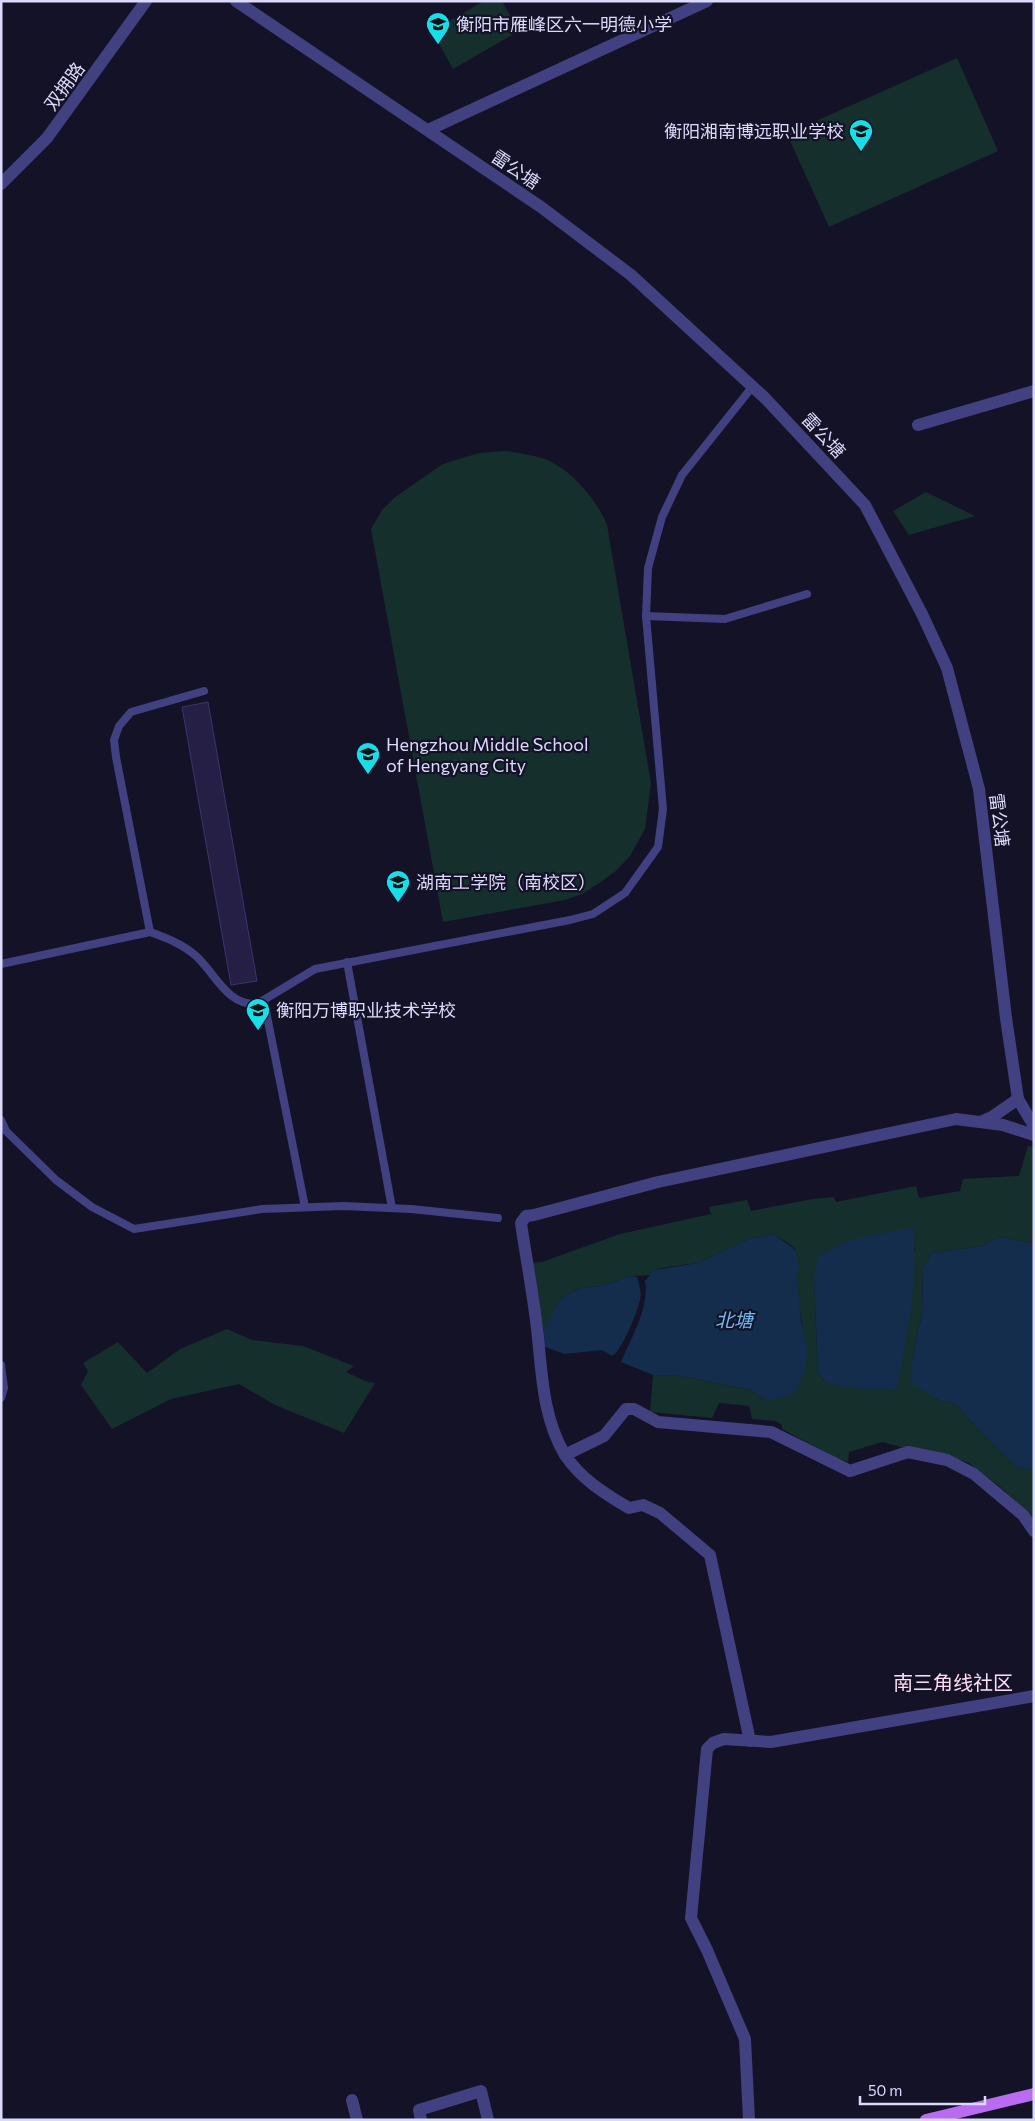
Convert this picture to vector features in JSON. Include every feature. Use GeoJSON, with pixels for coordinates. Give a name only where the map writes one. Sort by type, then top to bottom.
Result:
{"type":"FeatureCollection","features":[{"type":"Feature","properties":{"kind":"main road"},"geometry":{"type":"LineString","coordinates":[[926,2120],[1034,2094]]}},
{"type":"Feature","properties":{"kind":"street","name":"双拥路"},"geometry":{"type":"LineString","coordinates":[[1,184],[48,138],[146,1]]}},
{"type":"Feature","properties":{"kind":"street","name":"雷公塘"},"geometry":{"type":"LineString","coordinates":[[236,1],[541,207],[631,275],[753,386],[865,505],[922,614],[947,668],[979,789],[1006,1018],[1018,1099],[1034,1126]]}},
{"type":"Feature","properties":{"kind":"street"},"geometry":{"type":"LineString","coordinates":[[428,130],[707,1]]}},
{"type":"Feature","properties":{"kind":"street"},"geometry":{"type":"LineString","coordinates":[[918,425],[1034,391]]}},
{"type":"Feature","properties":{"kind":"street"},"geometry":{"type":"LineString","coordinates":[[980,1122],[992,1117],[1018,1099]]}},
{"type":"Feature","properties":{"kind":"street"},"geometry":{"type":"LineString","coordinates":[[750,1741],[710,1555],[660,1513],[643,1505],[629,1508],[594,1488],[565,1455],[551,1423],[545,1398],[537,1328],[521,1223],[526,1216],[534,1216],[658,1182],[956,1119],[1003,1125],[1034,1135]]}},
{"type":"Feature","properties":{"kind":"street"},"geometry":{"type":"LineString","coordinates":[[565,1455],[604,1436],[626,1409],[634,1409],[658,1422],[771,1432],[850,1471],[908,1452],[947,1460],[974,1474],[1023,1515],[1034,1531]]}},
{"type":"Feature","properties":{"kind":"street"},"geometry":{"type":"LineString","coordinates":[[749,2120],[745,2039],[707,1950],[691,1918],[707,1749],[713,1743],[724,1739],[771,1742],[1034,1696]]}},
{"type":"Feature","properties":{"kind":"street"},"geometry":{"type":"LineString","coordinates":[[421,2120],[419,2110],[480,2091],[488,2120]]}},
{"type":"Feature","properties":{"kind":"street"},"geometry":{"type":"LineString","coordinates":[[352,2100],[357,2120]]}},
{"type":"Feature","properties":{"kind":"lane"},"geometry":{"type":"LineString","coordinates":[[1,964],[150,932],[171,940],[195,955],[223,989],[238,1002],[249,1005],[264,1001],[316,968],[570,920],[593,914],[625,893],[658,847],[663,809],[646,616],[648,568],[662,517],[682,475],[753,386]]}},
{"type":"Feature","properties":{"kind":"lane"},"geometry":{"type":"LineString","coordinates":[[646,616],[725,619],[807,594]]}},
{"type":"Feature","properties":{"kind":"lane"},"geometry":{"type":"LineString","coordinates":[[150,932],[114,740],[119,726],[131,712],[204,691]]}},
{"type":"Feature","properties":{"kind":"lane"},"geometry":{"type":"LineString","coordinates":[[348,962],[392,1208]]}},
{"type":"Feature","properties":{"kind":"lane"},"geometry":{"type":"LineString","coordinates":[[264,1001],[305,1207]]}},
{"type":"Feature","properties":{"kind":"lane"},"geometry":{"type":"LineString","coordinates":[[1,1120],[6,1131],[56,1180],[92,1207],[134,1229],[262,1209],[305,1207],[392,1208],[498,1218]]}},
{"type":"Feature","properties":{"kind":"lane"},"geometry":{"type":"LineString","coordinates":[[1,1366],[4,1388],[1,1398]]}},
{"type":"Feature","properties":{"kind":"green space"},"geometry":{"type":"Polygon","coordinates":[[[484,1],[502,1],[519,31],[453,69],[432,31],[484,1]]]}},
{"type":"Feature","properties":{"kind":"green space"},"geometry":{"type":"Polygon","coordinates":[[[957,58],[998,151],[829,227],[787,134],[957,58]]]}},
{"type":"Feature","properties":{"kind":"green space"},"geometry":{"type":"Polygon","coordinates":[[[507,451],[545,459],[564,470],[590,496],[603,515],[607,525],[651,783],[645,829],[630,856],[617,870],[582,894],[565,900],[443,922],[371,529],[382,510],[395,497],[443,464],[479,453],[507,451]]]}},
{"type":"Feature","properties":{"kind":"green space"},"geometry":{"type":"Polygon","coordinates":[[[926,492],[975,516],[909,535],[893,511],[926,492]]]}},
{"type":"Feature","properties":{"kind":"green space"},"geometry":{"type":"Polygon","coordinates":[[[1028,1146],[1034,1147],[1034,1243],[999,1237],[982,1246],[932,1253],[923,1268],[922,1315],[912,1361],[912,1382],[936,1399],[956,1404],[1016,1467],[1027,1470],[1034,1467],[1034,1525],[1020,1505],[999,1486],[969,1463],[944,1455],[882,1442],[849,1452],[848,1462],[834,1457],[782,1429],[782,1425],[776,1421],[752,1419],[749,1406],[719,1403],[712,1418],[650,1412],[653,1375],[682,1376],[751,1390],[764,1399],[806,1368],[797,1282],[797,1255],[791,1245],[773,1234],[749,1239],[698,1263],[667,1267],[654,1270],[650,1275],[632,1276],[601,1286],[581,1288],[566,1295],[557,1304],[541,1339],[531,1263],[542,1262],[620,1234],[711,1214],[709,1207],[747,1200],[751,1211],[812,1199],[834,1197],[836,1202],[916,1186],[919,1198],[960,1191],[963,1179],[1019,1176],[1028,1146]],[[912,1229],[814,1278],[818,1373],[824,1381],[915,1252],[912,1229]]]}},
{"type":"Feature","properties":{"kind":"green space"},"geometry":{"type":"Polygon","coordinates":[[[227,1329],[252,1340],[303,1346],[354,1366],[346,1372],[365,1381],[375,1383],[344,1433],[275,1405],[239,1384],[171,1399],[112,1429],[81,1385],[88,1371],[83,1363],[118,1342],[147,1373],[180,1349],[227,1329]]]}},
{"type":"Feature","properties":{"kind":"water"},"geometry":{"type":"Polygon","coordinates":[[[913,1228],[913,1289],[897,1390],[850,1388],[826,1382],[818,1373],[814,1278],[818,1257],[828,1250],[851,1241],[913,1228]]]}},
{"type":"Feature","properties":{"kind":"water","name":"北塘"},"geometry":{"type":"Polygon","coordinates":[[[773,1234],[792,1247],[796,1252],[799,1265],[797,1279],[801,1321],[807,1347],[806,1368],[796,1391],[789,1396],[777,1399],[764,1399],[751,1390],[682,1376],[653,1375],[621,1362],[642,1312],[646,1291],[645,1281],[654,1270],[698,1263],[749,1239],[773,1234]]]}},
{"type":"Feature","properties":{"kind":"water"},"geometry":{"type":"Polygon","coordinates":[[[999,1237],[1034,1243],[1034,1467],[1027,1470],[1016,1467],[956,1404],[936,1399],[912,1383],[912,1361],[922,1315],[923,1268],[932,1253],[982,1246],[999,1237]]]}},
{"type":"Feature","properties":{"kind":"water"},"geometry":{"type":"Polygon","coordinates":[[[632,1276],[637,1277],[640,1300],[632,1322],[616,1353],[612,1356],[602,1350],[565,1354],[542,1346],[541,1339],[550,1317],[557,1304],[566,1295],[581,1288],[601,1286],[632,1276]]]}},
{"type":"Feature","properties":{"kind":"building"},"geometry":{"type":"Polygon","coordinates":[[[208,702],[257,981],[231,985],[182,707],[208,702]]]}},
{"type":"Feature","properties":{"kind":"place","name":"衡阳市雁峰区六一明德小学"},"geometry":{"type":"Point","coordinates":[438,45]}},
{"type":"Feature","properties":{"kind":"place","name":"衡阳湘南博远职业学校"},"geometry":{"type":"Point","coordinates":[861,152]}},
{"type":"Feature","properties":{"kind":"place","name":"Hengzhou Middle School of Hengyang City"},"geometry":{"type":"Point","coordinates":[368,775]}},
{"type":"Feature","properties":{"kind":"place","name":"湖南工学院（南校区）"},"geometry":{"type":"Point","coordinates":[398,903]}},
{"type":"Feature","properties":{"kind":"place","name":"衡阳万博职业技术学校"},"geometry":{"type":"Point","coordinates":[258,1031]}},
{"type":"Feature","properties":{"kind":"district","name":"南三角线社区"},"geometry":{"type":"Point","coordinates":[953,1682]}}]}
